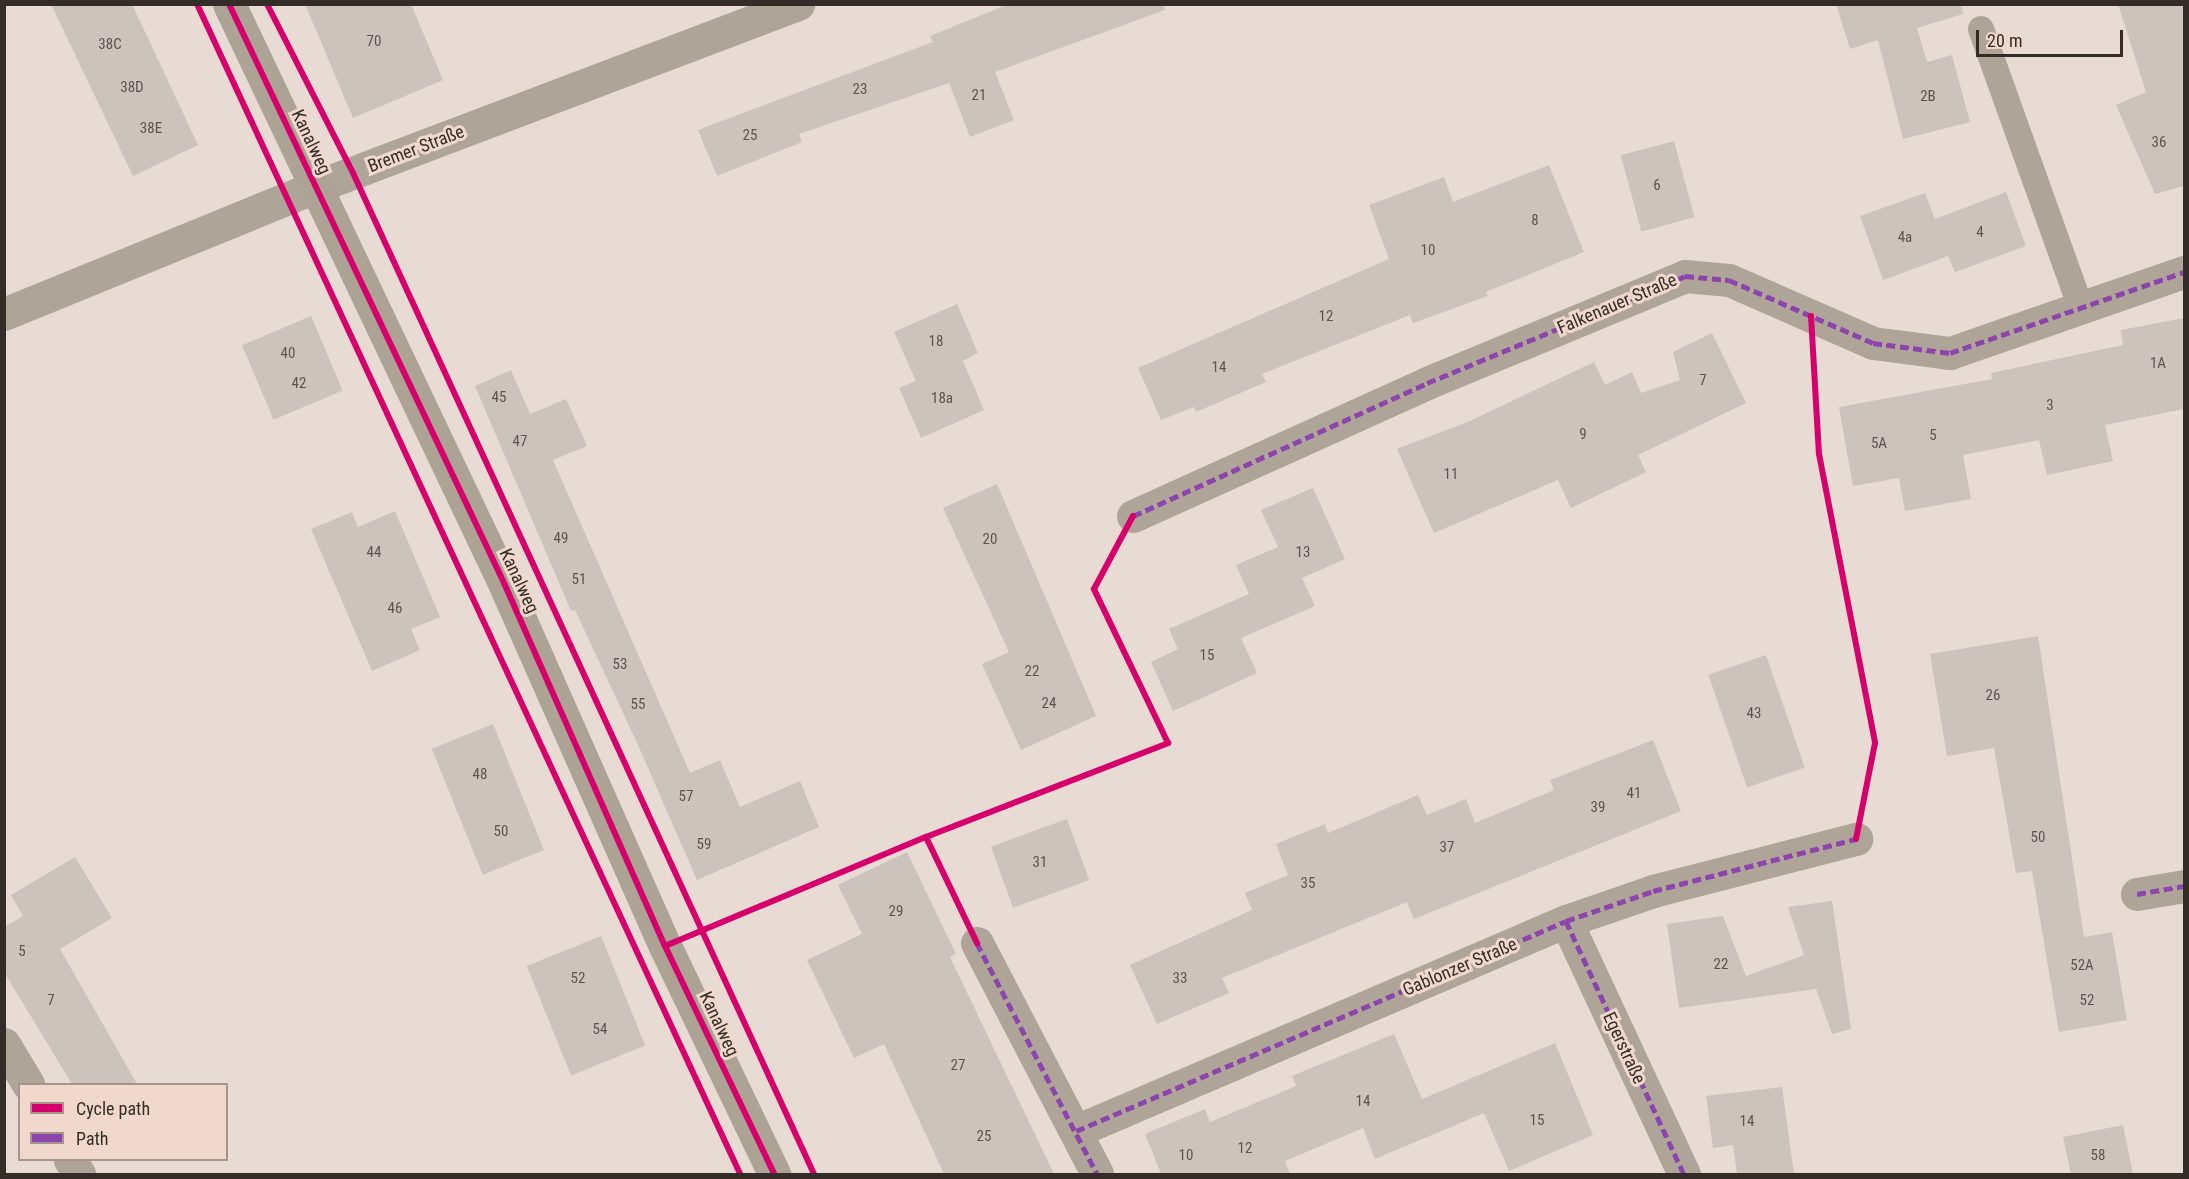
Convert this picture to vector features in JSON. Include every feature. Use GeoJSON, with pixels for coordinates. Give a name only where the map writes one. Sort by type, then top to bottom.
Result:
{"type":"FeatureCollection","features":[{"type":"Feature","properties":{"kind":"street","name":"Kanalweg"},"geometry":{"type":"LineString","coordinates":[[229,4],[504,584],[665,946],[774,1174]]}},
{"type":"Feature","properties":{"kind":"street","name":"Bremer Straße"},"geometry":{"type":"LineString","coordinates":[[4,314],[315,186],[798,4]]}},
{"type":"Feature","properties":{"kind":"street","name":"Falkenauer Straße"},"geometry":{"type":"LineString","coordinates":[[1132,516],[1417,387],[1685,276],[1729,280],[1873,343],[1909,351],[1950,353],[2184,272]]}},
{"type":"Feature","properties":{"kind":"street","name":"Gablonzer Straße"},"geometry":{"type":"LineString","coordinates":[[1076,1131],[1566,921],[1653,891],[1856,839]]}},
{"type":"Feature","properties":{"kind":"street"},"geometry":{"type":"LineString","coordinates":[[2137,894],[2184,886]]}},
{"type":"Feature","properties":{"kind":"street","name":"Egerstraße"},"geometry":{"type":"LineString","coordinates":[[1566,921],[1684,1174]]}},
{"type":"Feature","properties":{"kind":"street"},"geometry":{"type":"LineString","coordinates":[[977,943],[1098,1174]]}},
{"type":"Feature","properties":{"kind":"street"},"geometry":{"type":"LineString","coordinates":[[4,1044],[27,1083]]}},
{"type":"Feature","properties":{"kind":"street"},"geometry":{"type":"LineString","coordinates":[[71,1161],[79,1174]]}},
{"type":"Feature","properties":{"kind":"lane"},"geometry":{"type":"LineString","coordinates":[[1981,29],[2082,308]]}},
{"type":"Feature","properties":{"kind":"building"},"geometry":{"type":"Polygon","coordinates":[[[51,4],[132,4],[198,145],[133,176],[51,4]]]}},
{"type":"Feature","properties":{"kind":"building"},"geometry":{"type":"Polygon","coordinates":[[[305,4],[411,4],[443,80],[353,118],[305,4]]]}},
{"type":"Feature","properties":{"kind":"building"},"geometry":{"type":"Polygon","coordinates":[[[1009,4],[1164,4],[1165,10],[995,72],[1014,120],[970,137],[949,83],[799,134],[802,142],[717,176],[698,130],[933,42],[930,36],[1009,4]]]}},
{"type":"Feature","properties":{"kind":"building"},"geometry":{"type":"Polygon","coordinates":[[[1836,4],[1961,4],[1963,14],[1917,28],[1927,62],[1952,55],[1970,122],[1903,139],[1878,40],[1850,49],[1836,4]]]}},
{"type":"Feature","properties":{"kind":"building"},"geometry":{"type":"Polygon","coordinates":[[[2118,4],[2184,4],[2184,186],[2155,194],[2116,105],[2146,92],[2118,4]]]}},
{"type":"Feature","properties":{"kind":"building"},"geometry":{"type":"Polygon","coordinates":[[[1674,141],[1694,217],[1641,232],[1621,155],[1674,141]]]}},
{"type":"Feature","properties":{"kind":"building"},"geometry":{"type":"Polygon","coordinates":[[[1549,165],[1584,252],[1486,292],[1488,296],[1413,323],[1410,315],[1262,374],[1266,382],[1196,412],[1194,407],[1161,420],[1138,368],[1389,259],[1369,205],[1444,177],[1453,202],[1549,165]]]}},
{"type":"Feature","properties":{"kind":"building"},"geometry":{"type":"Polygon","coordinates":[[[2006,192],[2026,246],[1955,272],[1948,256],[1883,280],[1860,216],[1925,193],[1935,219],[2006,192]]]}},
{"type":"Feature","properties":{"kind":"building"},"geometry":{"type":"Polygon","coordinates":[[[957,304],[978,353],[963,361],[984,410],[921,438],[899,388],[916,381],[894,332],[957,304]]]}},
{"type":"Feature","properties":{"kind":"building"},"geometry":{"type":"Polygon","coordinates":[[[311,316],[343,391],[274,420],[242,345],[311,316]]]}},
{"type":"Feature","properties":{"kind":"building"},"geometry":{"type":"Polygon","coordinates":[[[2184,318],[2184,409],[2105,425],[2113,461],[2047,475],[2039,440],[1963,455],[1971,499],[1905,511],[1899,478],[1853,486],[1839,407],[1992,379],[1991,373],[2123,345],[2121,330],[2184,318]]]}},
{"type":"Feature","properties":{"kind":"building"},"geometry":{"type":"Polygon","coordinates":[[[1712,333],[1746,403],[1638,455],[1646,472],[1571,508],[1558,480],[1434,533],[1397,449],[1470,421],[1594,362],[1605,385],[1632,372],[1641,393],[1680,380],[1673,352],[1712,333]]]}},
{"type":"Feature","properties":{"kind":"building"},"geometry":{"type":"Polygon","coordinates":[[[511,370],[530,414],[566,399],[587,446],[553,460],[690,773],[720,760],[740,807],[800,781],[819,827],[697,880],[638,745],[575,610],[571,611],[475,386],[511,370]]]}},
{"type":"Feature","properties":{"kind":"building"},"geometry":{"type":"Polygon","coordinates":[[[997,484],[1096,716],[1021,750],[982,664],[1009,652],[943,508],[997,484]]]}},
{"type":"Feature","properties":{"kind":"building"},"geometry":{"type":"Polygon","coordinates":[[[1313,488],[1345,559],[1302,578],[1315,606],[1241,638],[1257,673],[1173,711],[1151,662],[1178,649],[1169,629],[1249,594],[1236,565],[1278,547],[1261,510],[1313,488]]]}},
{"type":"Feature","properties":{"kind":"building"},"geometry":{"type":"Polygon","coordinates":[[[395,511],[440,617],[411,629],[420,650],[372,671],[311,529],[352,512],[358,527],[395,511]]]}},
{"type":"Feature","properties":{"kind":"building"},"geometry":{"type":"Polygon","coordinates":[[[2038,636],[2084,937],[2112,932],[2127,1020],[2059,1032],[2032,871],[2016,873],[1994,748],[1947,756],[1930,654],[2038,636]]]}},
{"type":"Feature","properties":{"kind":"building"},"geometry":{"type":"Polygon","coordinates":[[[1766,655],[1805,768],[1747,787],[1708,675],[1766,655]]]}},
{"type":"Feature","properties":{"kind":"building"},"geometry":{"type":"Polygon","coordinates":[[[493,724],[544,850],[483,875],[432,749],[493,724]]]}},
{"type":"Feature","properties":{"kind":"building"},"geometry":{"type":"Polygon","coordinates":[[[1653,740],[1681,811],[1414,919],[1407,902],[1222,978],[1229,993],[1157,1024],[1130,965],[1252,910],[1245,893],[1288,875],[1276,844],[1325,824],[1328,833],[1418,795],[1427,815],[1466,799],[1475,823],[1554,790],[1550,780],[1653,740]]]}},
{"type":"Feature","properties":{"kind":"building"},"geometry":{"type":"Polygon","coordinates":[[[1067,819],[1089,880],[1013,908],[991,847],[1067,819]]]}},
{"type":"Feature","properties":{"kind":"building"},"geometry":{"type":"Polygon","coordinates":[[[907,852],[956,954],[950,957],[1054,1174],[944,1174],[884,1044],[854,1058],[807,960],[862,934],[838,885],[907,852]]]}},
{"type":"Feature","properties":{"kind":"building"},"geometry":{"type":"Polygon","coordinates":[[[75,857],[112,918],[60,949],[136,1083],[71,1083],[4,972],[4,927],[23,916],[11,895],[75,857]]]}},
{"type":"Feature","properties":{"kind":"building"},"geometry":{"type":"Polygon","coordinates":[[[1832,901],[1851,1029],[1832,1034],[1816,989],[1679,1008],[1667,924],[1723,916],[1746,976],[1804,955],[1788,907],[1832,901]]]}},
{"type":"Feature","properties":{"kind":"building"},"geometry":{"type":"Polygon","coordinates":[[[601,936],[645,1045],[571,1075],[527,966],[601,936]]]}},
{"type":"Feature","properties":{"kind":"building"},"geometry":{"type":"Polygon","coordinates":[[[1394,1034],[1422,1099],[1555,1043],[1593,1135],[1509,1171],[1484,1113],[1375,1159],[1363,1128],[1285,1161],[1290,1174],[1161,1174],[1145,1134],[1205,1109],[1210,1122],[1296,1086],[1292,1076],[1394,1034]]]}},
{"type":"Feature","properties":{"kind":"building"},"geometry":{"type":"Polygon","coordinates":[[[1782,1087],[1794,1174],[1737,1174],[1733,1145],[1713,1148],[1706,1096],[1782,1087]]]}},
{"type":"Feature","properties":{"kind":"building"},"geometry":{"type":"Polygon","coordinates":[[[2123,1125],[2133,1174],[2071,1174],[2063,1137],[2123,1125]]]}},
{"type":"Feature","properties":{"kind":"marked path"},"geometry":{"type":"LineString","coordinates":[[1133,516],[1427,383],[1685,276],[1729,280],[1873,343],[1950,353],[2184,272]]}},
{"type":"Feature","properties":{"kind":"marked path"},"geometry":{"type":"LineString","coordinates":[[1076,1131],[1566,921],[1653,891],[1856,839]]}},
{"type":"Feature","properties":{"kind":"marked path"},"geometry":{"type":"LineString","coordinates":[[2137,894],[2184,886]]}},
{"type":"Feature","properties":{"kind":"marked path"},"geometry":{"type":"LineString","coordinates":[[1566,921],[1684,1174]]}},
{"type":"Feature","properties":{"kind":"marked path"},"geometry":{"type":"LineString","coordinates":[[977,943],[1097,1174]]}},
{"type":"Feature","properties":{"kind":"cycle path"},"geometry":{"type":"LineString","coordinates":[[197,4],[740,1174]]}},
{"type":"Feature","properties":{"kind":"cycle path"},"geometry":{"type":"LineString","coordinates":[[229,4],[504,583],[665,946],[774,1174]]}},
{"type":"Feature","properties":{"kind":"cycle path"},"geometry":{"type":"LineString","coordinates":[[267,4],[353,173],[814,1174]]}},
{"type":"Feature","properties":{"kind":"cycle path"},"geometry":{"type":"LineString","coordinates":[[1811,316],[1819,454],[1875,743],[1856,839]]}},
{"type":"Feature","properties":{"kind":"cycle path"},"geometry":{"type":"LineString","coordinates":[[665,946],[926,837],[1168,743],[1094,589],[1133,516]]}},
{"type":"Feature","properties":{"kind":"cycle path"},"geometry":{"type":"LineString","coordinates":[[926,837],[977,943]]}}]}
